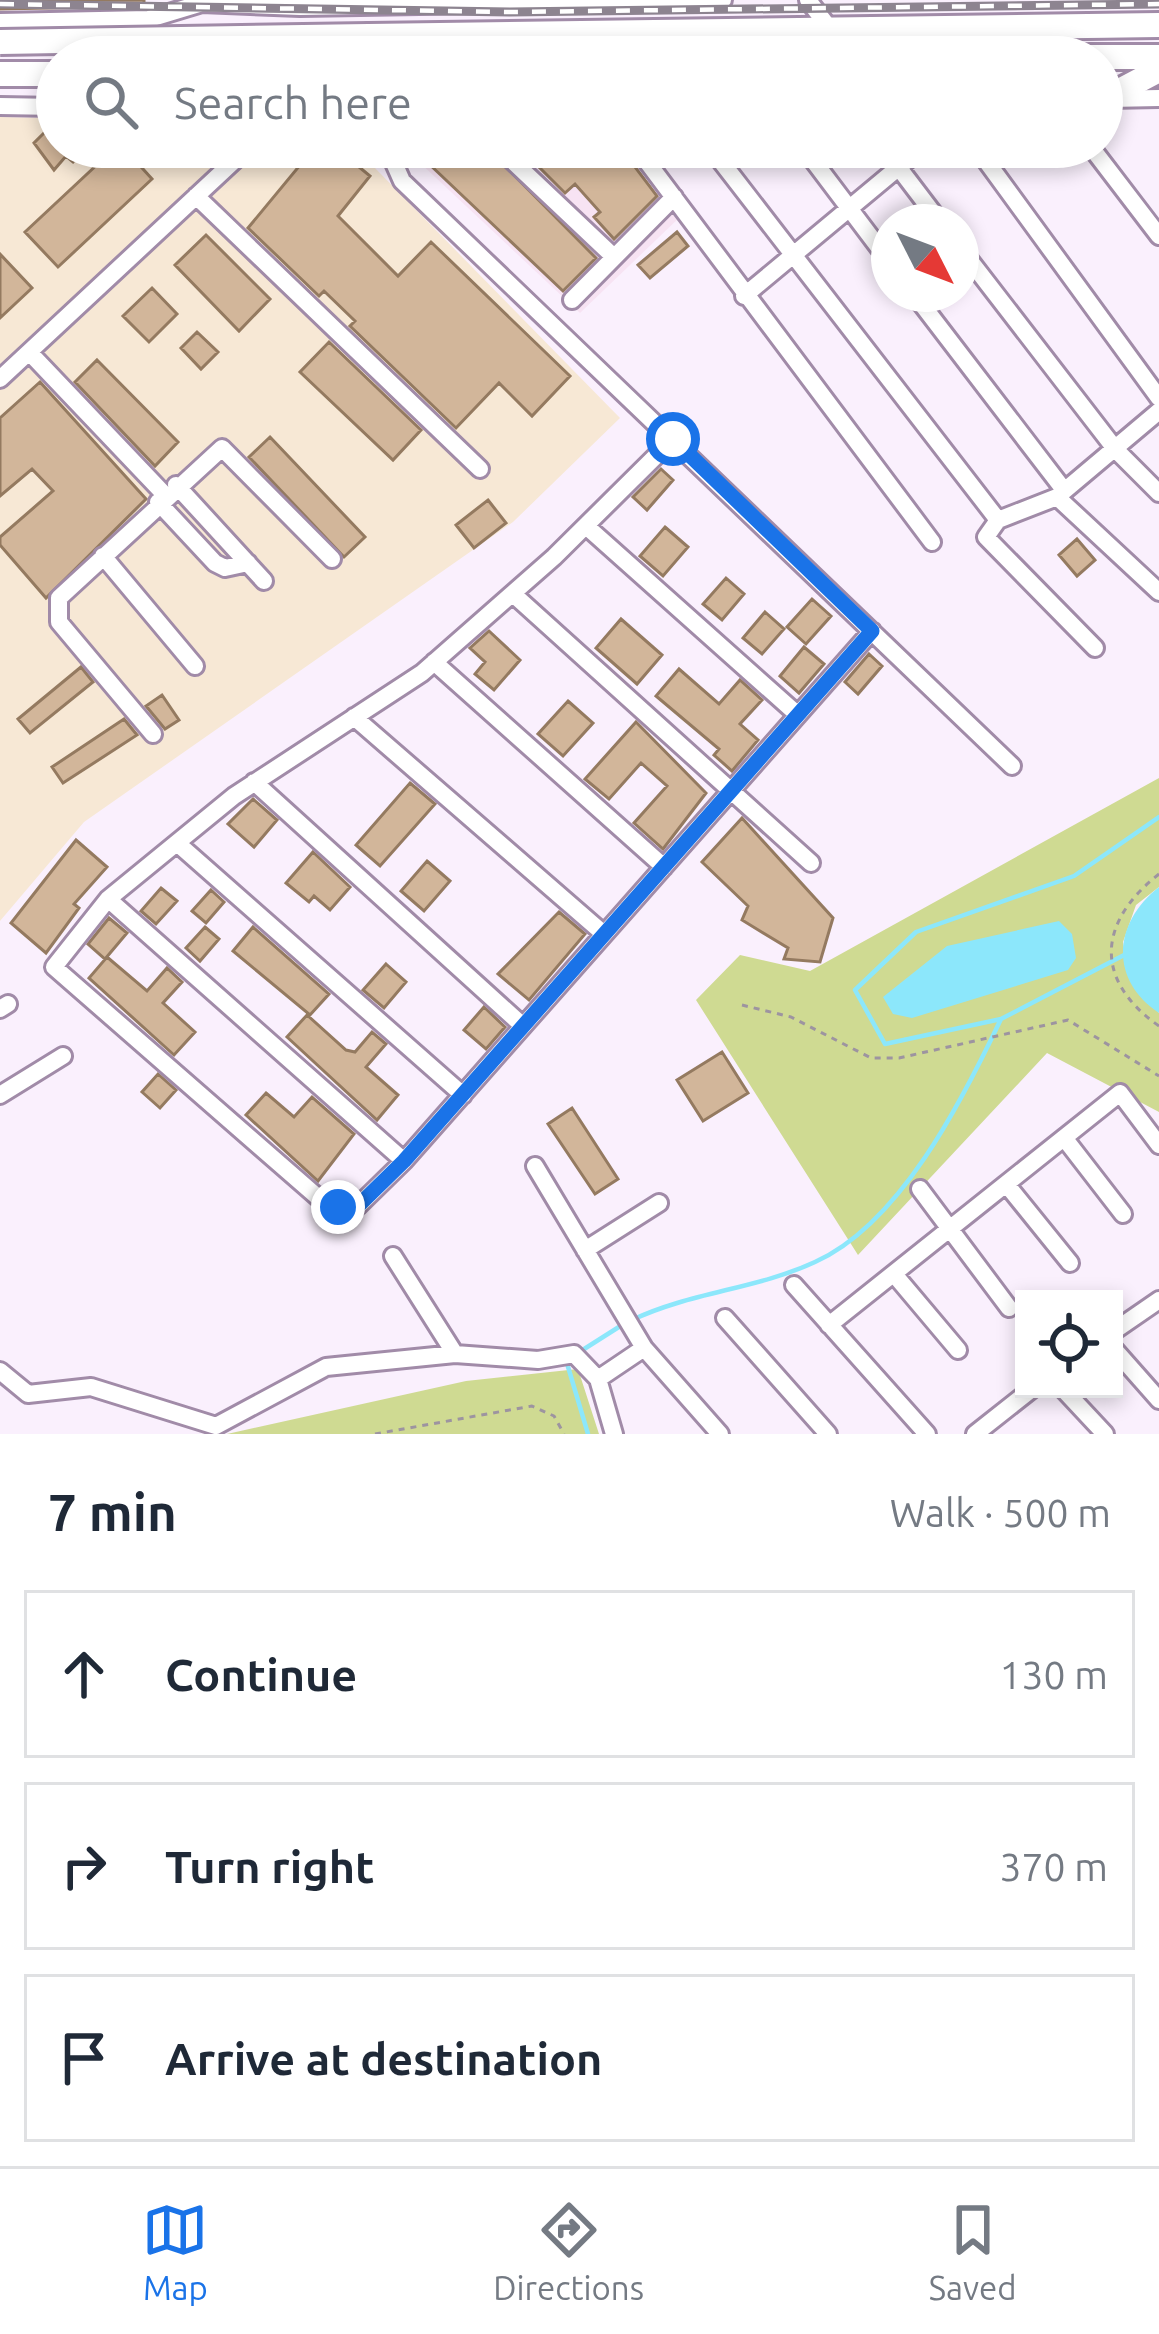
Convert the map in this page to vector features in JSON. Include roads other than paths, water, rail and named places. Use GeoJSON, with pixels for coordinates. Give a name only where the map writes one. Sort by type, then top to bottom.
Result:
{"type":"FeatureCollection","features":[{"type":"Feature","properties":{"kind":"highway"},"geometry":{"type":"LineString","coordinates":[[370,36],[1159,25]]}},
{"type":"Feature","properties":{"kind":"highway"},"geometry":{"type":"LineString","coordinates":[[0,42],[36,41]]}},
{"type":"Feature","properties":{"kind":"highway"},"geometry":{"type":"LineString","coordinates":[[1123,57],[1159,57]]}},
{"type":"Feature","properties":{"kind":"highway"},"geometry":{"type":"LineString","coordinates":[[1123,89],[1159,70]]}},
{"type":"Feature","properties":{"kind":"highway"},"geometry":{"type":"LineString","coordinates":[[0,74],[36,74]]}},
{"type":"Feature","properties":{"kind":"street"},"geometry":{"type":"LineString","coordinates":[[0,22],[149,19],[202,3],[723,0]]}},
{"type":"Feature","properties":{"kind":"street"},"geometry":{"type":"LineString","coordinates":[[808,0],[830,29]]}},
{"type":"Feature","properties":{"kind":"street"},"geometry":{"type":"LineString","coordinates":[[1123,99],[1159,98]]}},
{"type":"Feature","properties":{"kind":"street"},"geometry":{"type":"LineString","coordinates":[[0,106],[36,107]]}},
{"type":"Feature","properties":{"kind":"street"},"geometry":{"type":"LineString","coordinates":[[0,380],[226,168]]}},
{"type":"Feature","properties":{"kind":"street"},"geometry":{"type":"LineString","coordinates":[[396,168],[402,181],[1012,766]]}},
{"type":"Feature","properties":{"kind":"street"},"geometry":{"type":"LineString","coordinates":[[520,168],[613,256]]}},
{"type":"Feature","properties":{"kind":"street"},"geometry":{"type":"LineString","coordinates":[[652,168],[932,542]]}},
{"type":"Feature","properties":{"kind":"street"},"geometry":{"type":"LineString","coordinates":[[727,168],[998,520]]}},
{"type":"Feature","properties":{"kind":"street"},"geometry":{"type":"LineString","coordinates":[[818,168],[871,237]]}},
{"type":"Feature","properties":{"kind":"street"},"geometry":{"type":"LineString","coordinates":[[745,296],[897,168]]}},
{"type":"Feature","properties":{"kind":"street"},"geometry":{"type":"LineString","coordinates":[[899,168],[926,204]]}},
{"type":"Feature","properties":{"kind":"street"},"geometry":{"type":"LineString","coordinates":[[991,168],[1159,398]]}},
{"type":"Feature","properties":{"kind":"street"},"geometry":{"type":"LineString","coordinates":[[1107,168],[1159,236]]}},
{"type":"Feature","properties":{"kind":"street"},"geometry":{"type":"LineString","coordinates":[[196,196],[480,469]]}},
{"type":"Feature","properties":{"kind":"street"},"geometry":{"type":"LineString","coordinates":[[572,300],[674,197]]}},
{"type":"Feature","properties":{"kind":"street"},"geometry":{"type":"LineString","coordinates":[[979,272],[1116,450],[1159,493]]}},
{"type":"Feature","properties":{"kind":"street"},"geometry":{"type":"LineString","coordinates":[[927,312],[1060,493],[1159,592]]}},
{"type":"Feature","properties":{"kind":"street"},"geometry":{"type":"LineString","coordinates":[[29,352],[166,494],[264,581]]}},
{"type":"Feature","properties":{"kind":"street"},"geometry":{"type":"LineString","coordinates":[[1095,648],[986,537],[998,520],[1060,493],[1159,411]]}},
{"type":"Feature","properties":{"kind":"street"},"geometry":{"type":"LineString","coordinates":[[673,439],[586,526],[434,662],[254,782],[108,899],[54,967],[321,1200],[338,1207],[358,1206],[463,1095],[872,631]]}},
{"type":"Feature","properties":{"kind":"street"},"geometry":{"type":"LineString","coordinates":[[153,734],[56,615],[59,598],[217,450],[226,450],[332,559]]}},
{"type":"Feature","properties":{"kind":"street"},"geometry":{"type":"LineString","coordinates":[[586,526],[798,715]]}},
{"type":"Feature","properties":{"kind":"street"},"geometry":{"type":"LineString","coordinates":[[103,556],[195,666]]}},
{"type":"Feature","properties":{"kind":"street"},"geometry":{"type":"LineString","coordinates":[[513,594],[811,863]]}},
{"type":"Feature","properties":{"kind":"street"},"geometry":{"type":"LineString","coordinates":[[434,662],[664,867]]}},
{"type":"Feature","properties":{"kind":"street"},"geometry":{"type":"LineString","coordinates":[[354,717],[604,934]]}},
{"type":"Feature","properties":{"kind":"street"},"geometry":{"type":"LineString","coordinates":[[254,782],[524,1026]]}},
{"type":"Feature","properties":{"kind":"street"},"geometry":{"type":"LineString","coordinates":[[177,843],[463,1095]]}},
{"type":"Feature","properties":{"kind":"street"},"geometry":{"type":"LineString","coordinates":[[108,899],[404,1161]]}},
{"type":"Feature","properties":{"kind":"street"},"geometry":{"type":"LineString","coordinates":[[0,1095],[64,1056]]}},
{"type":"Feature","properties":{"kind":"street"},"geometry":{"type":"LineString","coordinates":[[829,1325],[1120,1093],[1159,1144]]}},
{"type":"Feature","properties":{"kind":"street"},"geometry":{"type":"LineString","coordinates":[[1065,1139],[1123,1214]]}},
{"type":"Feature","properties":{"kind":"street"},"geometry":{"type":"LineString","coordinates":[[535,1166],[644,1348],[720,1434]]}},
{"type":"Feature","properties":{"kind":"street"},"geometry":{"type":"LineString","coordinates":[[1007,1185],[1070,1263]]}},
{"type":"Feature","properties":{"kind":"street"},"geometry":{"type":"LineString","coordinates":[[920,1189],[1010,1308]]}},
{"type":"Feature","properties":{"kind":"street"},"geometry":{"type":"LineString","coordinates":[[585,1250],[659,1203]]}},
{"type":"Feature","properties":{"kind":"street"},"geometry":{"type":"LineString","coordinates":[[393,1256],[455,1354]]}},
{"type":"Feature","properties":{"kind":"street"},"geometry":{"type":"LineString","coordinates":[[894,1274],[958,1350]]}},
{"type":"Feature","properties":{"kind":"street"},"geometry":{"type":"LineString","coordinates":[[794,1286],[927,1434]]}},
{"type":"Feature","properties":{"kind":"street"},"geometry":{"type":"LineString","coordinates":[[1123,1325],[1159,1300]]}},
{"type":"Feature","properties":{"kind":"street"},"geometry":{"type":"LineString","coordinates":[[725,1318],[828,1434]]}},
{"type":"Feature","properties":{"kind":"street"},"geometry":{"type":"LineString","coordinates":[[598,1379],[644,1348]]}},
{"type":"Feature","properties":{"kind":"street"},"geometry":{"type":"LineString","coordinates":[[0,1371],[28,1394],[91,1387],[216,1426],[326,1367],[455,1354],[538,1360],[574,1354],[598,1379],[614,1434]]}},
{"type":"Feature","properties":{"kind":"street"},"geometry":{"type":"LineString","coordinates":[[1123,1359],[1159,1400]]}},
{"type":"Feature","properties":{"kind":"street"},"geometry":{"type":"LineString","coordinates":[[975,1434],[1021,1398]]}},
{"type":"Feature","properties":{"kind":"street"},"geometry":{"type":"LineString","coordinates":[[1072,1398],[1106,1434]]}},
{"type":"Feature","properties":{"kind":"water"},"geometry":{"type":"Polygon","coordinates":[[[1159,887],[1159,1013],[1131,984],[1123,950],[1133,917],[1159,887]]]}},
{"type":"Feature","properties":{"kind":"water"},"geometry":{"type":"Polygon","coordinates":[[[1059,921],[1072,934],[1076,958],[1068,970],[912,1018],[893,1014],[883,997],[947,946],[1059,921]]]}},
{"type":"Feature","properties":{"kind":"waterway"},"geometry":{"type":"LineString","coordinates":[[1128,953],[1001,1019],[885,1044],[855,990],[916,932],[1074,876],[1159,817]]}},
{"type":"Feature","properties":{"kind":"waterway"},"geometry":{"type":"LineString","coordinates":[[632,1320],[793,1271],[846,1244],[874,1220],[925,1157],[1001,1019]]}},
{"type":"Feature","properties":{"kind":"waterway"},"geometry":{"type":"LineString","coordinates":[[581,1351],[622,1325]]}},
{"type":"Feature","properties":{"kind":"waterway"},"geometry":{"type":"LineString","coordinates":[[566,1360],[588,1434]]}},
{"type":"Feature","properties":{"kind":"railway"},"geometry":{"type":"LineString","coordinates":[[0,4],[510,12],[1159,4]]}}]}
